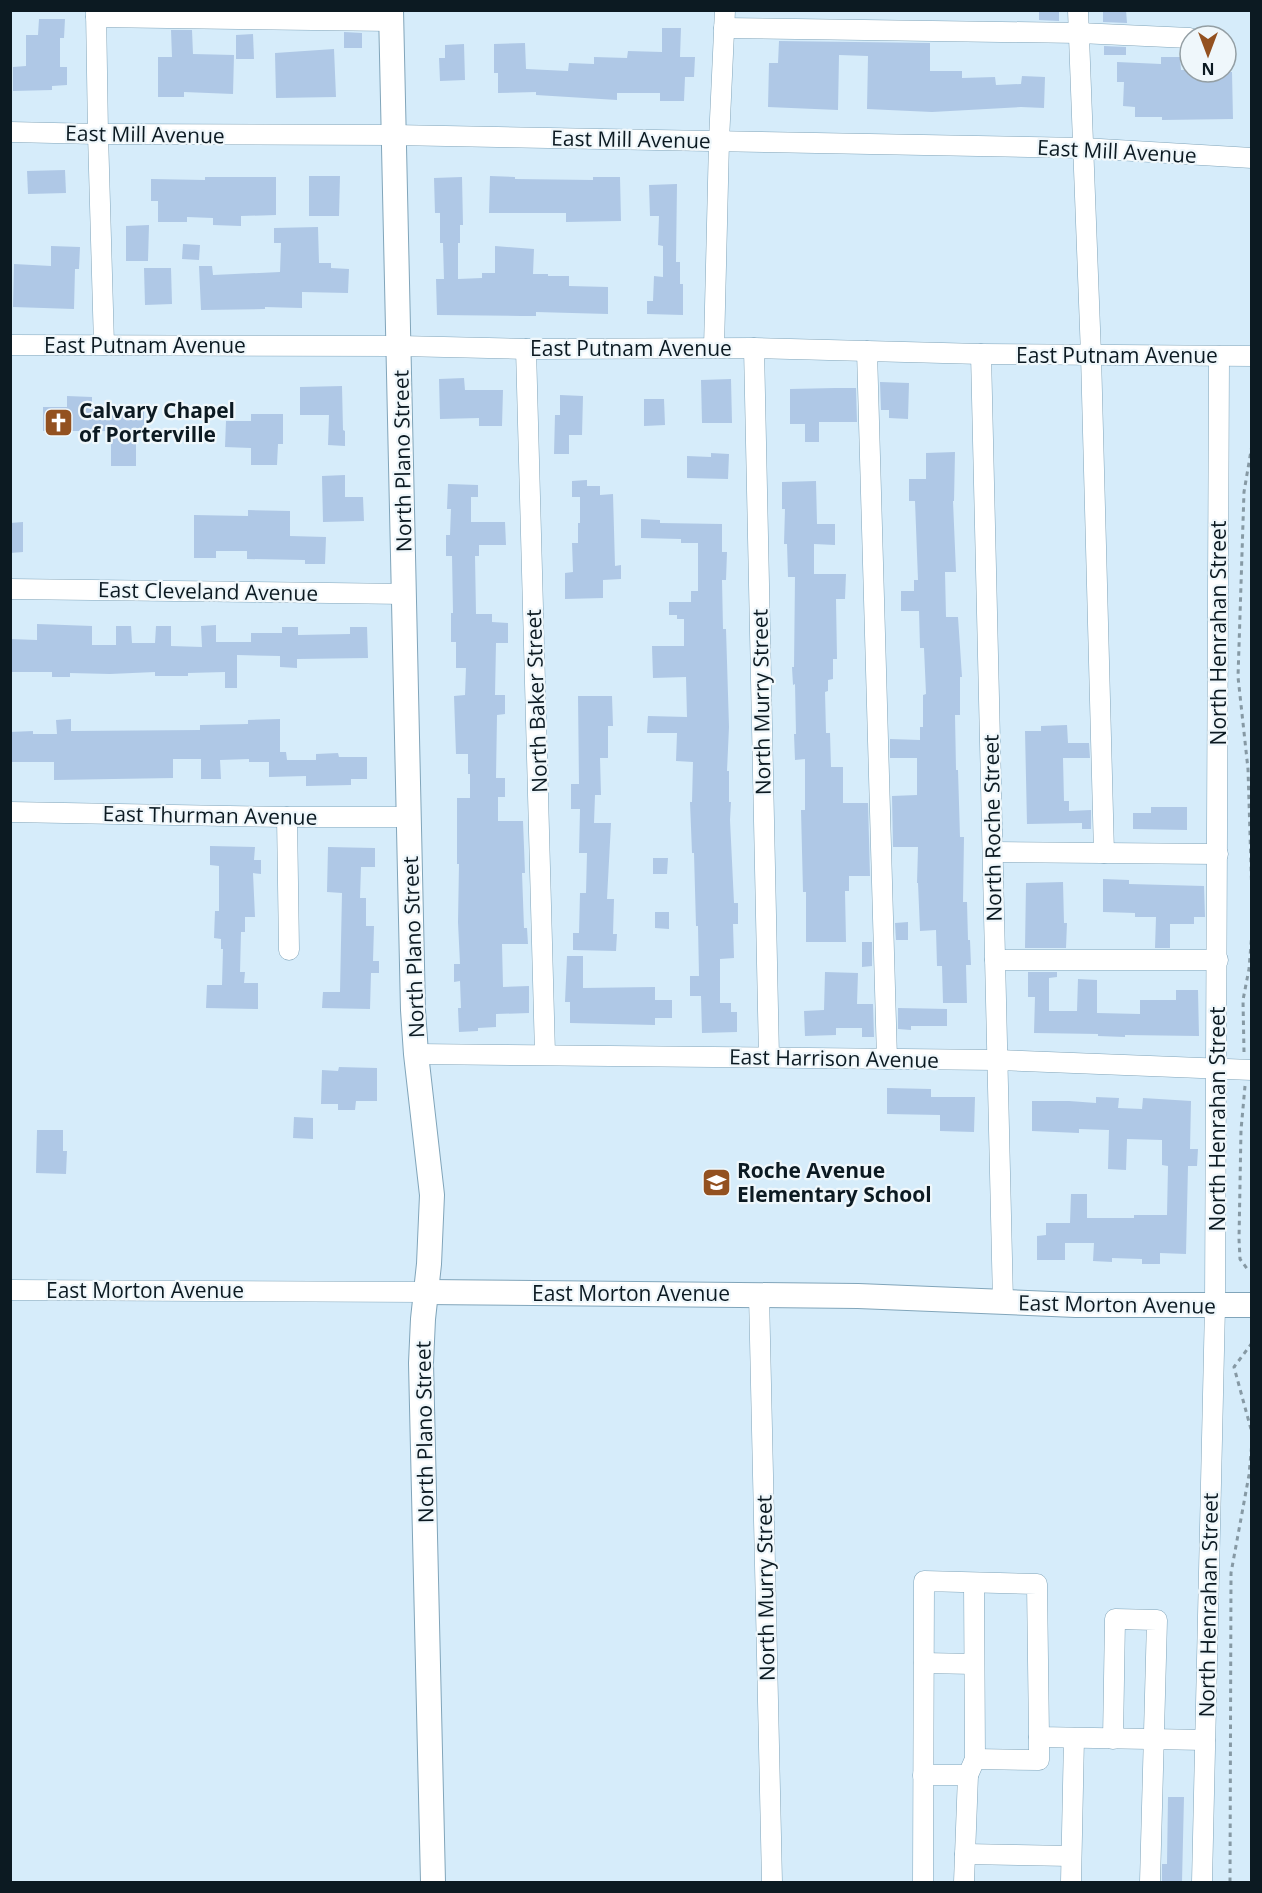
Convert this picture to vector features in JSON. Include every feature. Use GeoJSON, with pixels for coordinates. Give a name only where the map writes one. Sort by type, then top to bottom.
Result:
{"type":"FeatureCollection","features":[{"type":"Feature","properties":{"kind":"main road","name":"North Plano Street"},"geometry":{"type":"LineString","coordinates":[[391,16],[416,1054],[432,1195],[421,1363],[433,1882]]}},
{"type":"Feature","properties":{"kind":"main road","name":"East Morton Avenue"},"geometry":{"type":"LineString","coordinates":[[426,1292],[759,1294],[1076,1305],[1251,1305]]}},
{"type":"Feature","properties":{"kind":"street"},"geometry":{"type":"LineString","coordinates":[[1078,10],[1091,355],[1104,853]]}},
{"type":"Feature","properties":{"kind":"street"},"geometry":{"type":"LineString","coordinates":[[104,345],[96,14],[391,16]]}},
{"type":"Feature","properties":{"kind":"street"},"geometry":{"type":"LineString","coordinates":[[714,348],[724,20],[1178,37]]}},
{"type":"Feature","properties":{"kind":"street","name":"East Mill Avenue"},"geometry":{"type":"LineString","coordinates":[[10,132],[394,135],[1083,148],[1251,158]]}},
{"type":"Feature","properties":{"kind":"street","name":"East Putnam Avenue"},"geometry":{"type":"LineString","coordinates":[[10,345],[400,346],[526,349],[754,348],[981,354],[1251,356]]}},
{"type":"Feature","properties":{"kind":"street","name":"North Murry Street"},"geometry":{"type":"LineString","coordinates":[[754,348],[769,1057]]}},
{"type":"Feature","properties":{"kind":"street","name":"North Baker Street"},"geometry":{"type":"LineString","coordinates":[[526,349],[545,1054]]}},
{"type":"Feature","properties":{"kind":"street"},"geometry":{"type":"LineString","coordinates":[[867,351],[887,1059]]}},
{"type":"Feature","properties":{"kind":"street","name":"North Roche Street"},"geometry":{"type":"LineString","coordinates":[[981,354],[1003,1302]]}},
{"type":"Feature","properties":{"kind":"street","name":"North Henrahan Street"},"geometry":{"type":"LineString","coordinates":[[1202,1882],[1215,1306],[1219,356]]}},
{"type":"Feature","properties":{"kind":"street","name":"East Cleveland Avenue"},"geometry":{"type":"LineString","coordinates":[[10,589],[405,594]]}},
{"type":"Feature","properties":{"kind":"street","name":"East Thurman Avenue"},"geometry":{"type":"LineString","coordinates":[[10,812],[409,817]]}},
{"type":"Feature","properties":{"kind":"street"},"geometry":{"type":"LineString","coordinates":[[287,817],[289,950]]}},
{"type":"Feature","properties":{"kind":"street"},"geometry":{"type":"LineString","coordinates":[[993,852],[1218,855]]}},
{"type":"Feature","properties":{"kind":"street"},"geometry":{"type":"LineString","coordinates":[[995,960],[1218,960]]}},
{"type":"Feature","properties":{"kind":"street","name":"East Harrison Avenue"},"geometry":{"type":"LineString","coordinates":[[416,1054],[997,1060],[1247,1069]]}},
{"type":"Feature","properties":{"kind":"street","name":"East Morton Avenue"},"geometry":{"type":"LineString","coordinates":[[10,1290],[426,1292]]}},
{"type":"Feature","properties":{"kind":"street","name":"North Murry Street"},"geometry":{"type":"LineString","coordinates":[[759,1294],[772,1882]]}},
{"type":"Feature","properties":{"kind":"street"},"geometry":{"type":"LineString","coordinates":[[923,1775],[1039,1760],[1037,1584],[924,1581],[923,1775],[923,1882]]}},
{"type":"Feature","properties":{"kind":"street"},"geometry":{"type":"LineString","coordinates":[[964,1882],[971,1767],[974,1582]]}},
{"type":"Feature","properties":{"kind":"street"},"geometry":{"type":"LineString","coordinates":[[1113,1739],[1115,1619],[1157,1620],[1150,1882]]}},
{"type":"Feature","properties":{"kind":"street"},"geometry":{"type":"LineString","coordinates":[[924,1663],[974,1664]]}},
{"type":"Feature","properties":{"kind":"street"},"geometry":{"type":"LineString","coordinates":[[1039,1737],[1205,1740]]}},
{"type":"Feature","properties":{"kind":"street"},"geometry":{"type":"LineString","coordinates":[[1071,1882],[1074,1738]]}},
{"type":"Feature","properties":{"kind":"street"},"geometry":{"type":"LineString","coordinates":[[965,1854],[1071,1856]]}},
{"type":"Feature","properties":{"kind":"path"},"geometry":{"type":"LineString","coordinates":[[1251,445],[1244,492],[1238,677],[1248,768],[1251,898]]}},
{"type":"Feature","properties":{"kind":"path"},"geometry":{"type":"LineString","coordinates":[[1251,932],[1249,969],[1243,1000],[1247,1069],[1241,1130],[1239,1239],[1240,1259],[1248,1270],[1251,1270]]}},
{"type":"Feature","properties":{"kind":"path"},"geometry":{"type":"LineString","coordinates":[[1251,1342],[1234,1367],[1251,1433]]}},
{"type":"Feature","properties":{"kind":"path"},"geometry":{"type":"LineString","coordinates":[[1230,1882],[1231,1573],[1249,1475],[1251,1442]]}},
{"type":"Feature","properties":{"kind":"building"},"geometry":{"type":"Polygon","coordinates":[[[1039,10],[1059,10],[1059,21],[1039,20],[1039,10]]]}},
{"type":"Feature","properties":{"kind":"building"},"geometry":{"type":"Polygon","coordinates":[[[1103,10],[1126,10],[1127,23],[1103,22],[1103,10]]]}},
{"type":"Feature","properties":{"kind":"building"},"geometry":{"type":"Polygon","coordinates":[[[39,19],[65,19],[64,38],[60,38],[60,67],[67,67],[67,85],[52,86],[52,90],[13,91],[13,67],[26,66],[26,35],[38,35],[39,19]]]}},
{"type":"Feature","properties":{"kind":"building"},"geometry":{"type":"Polygon","coordinates":[[[662,28],[681,28],[680,57],[695,57],[694,77],[685,77],[684,101],[660,101],[660,93],[617,93],[617,100],[536,95],[536,92],[498,93],[498,73],[494,73],[494,44],[525,43],[526,69],[568,71],[569,63],[594,64],[594,57],[627,58],[628,51],[662,52],[662,28]]]}},
{"type":"Feature","properties":{"kind":"building"},"geometry":{"type":"Polygon","coordinates":[[[171,30],[192,30],[193,54],[234,55],[233,94],[184,92],[184,97],[158,97],[158,57],[172,57],[171,30]]]}},
{"type":"Feature","properties":{"kind":"building"},"geometry":{"type":"Polygon","coordinates":[[[344,32],[362,33],[362,48],[344,48],[344,32]]]}},
{"type":"Feature","properties":{"kind":"building"},"geometry":{"type":"Polygon","coordinates":[[[253,34],[254,59],[236,59],[236,35],[253,34]]]}},
{"type":"Feature","properties":{"kind":"building"},"geometry":{"type":"Polygon","coordinates":[[[779,41],[930,43],[930,71],[962,71],[962,78],[995,77],[996,85],[1021,84],[1022,76],[1045,77],[1044,108],[1021,107],[932,112],[867,109],[868,56],[839,55],[838,110],[768,107],[769,63],[778,63],[779,41]]]}},
{"type":"Feature","properties":{"kind":"building"},"geometry":{"type":"Polygon","coordinates":[[[464,44],[465,80],[440,81],[439,58],[445,58],[445,45],[464,44]]]}},
{"type":"Feature","properties":{"kind":"building"},"geometry":{"type":"Polygon","coordinates":[[[1104,46],[1126,47],[1126,55],[1104,55],[1104,46]]]}},
{"type":"Feature","properties":{"kind":"building"},"geometry":{"type":"Polygon","coordinates":[[[334,49],[336,97],[276,98],[275,53],[334,49]]]}},
{"type":"Feature","properties":{"kind":"building"},"geometry":{"type":"Polygon","coordinates":[[[1161,57],[1178,57],[1178,84],[1232,84],[1233,119],[1162,120],[1162,117],[1135,117],[1135,107],[1123,106],[1124,82],[1117,82],[1117,62],[1161,64],[1161,57]]]}},
{"type":"Feature","properties":{"kind":"building"},"geometry":{"type":"Polygon","coordinates":[[[65,170],[66,193],[28,194],[27,171],[65,170]]]}},
{"type":"Feature","properties":{"kind":"building"},"geometry":{"type":"Polygon","coordinates":[[[309,176],[340,176],[339,216],[309,216],[309,176]]]}},
{"type":"Feature","properties":{"kind":"building"},"geometry":{"type":"Polygon","coordinates":[[[490,176],[515,177],[515,179],[593,180],[593,177],[620,177],[621,221],[566,222],[566,213],[489,213],[490,176]]]}},
{"type":"Feature","properties":{"kind":"building"},"geometry":{"type":"Polygon","coordinates":[[[205,177],[276,177],[276,215],[241,216],[241,226],[213,225],[213,218],[187,217],[187,222],[158,222],[158,201],[151,201],[151,179],[205,180],[205,177]]]}},
{"type":"Feature","properties":{"kind":"building"},"geometry":{"type":"Polygon","coordinates":[[[462,177],[463,225],[460,225],[460,243],[458,243],[458,279],[482,278],[482,273],[495,273],[495,246],[534,249],[533,274],[569,276],[569,286],[608,287],[608,314],[536,312],[536,316],[437,315],[436,279],[444,279],[443,243],[440,243],[440,213],[435,213],[434,178],[462,177]]]}},
{"type":"Feature","properties":{"kind":"building"},"geometry":{"type":"Polygon","coordinates":[[[677,184],[676,262],[680,262],[680,284],[683,284],[683,315],[647,314],[647,301],[653,301],[654,276],[663,277],[663,246],[658,245],[659,216],[650,216],[649,185],[677,184]]]}},
{"type":"Feature","properties":{"kind":"building"},"geometry":{"type":"Polygon","coordinates":[[[149,225],[148,261],[126,261],[126,226],[149,225]]]}},
{"type":"Feature","properties":{"kind":"building"},"geometry":{"type":"Polygon","coordinates":[[[318,227],[319,263],[331,263],[331,268],[349,269],[348,293],[302,292],[302,308],[201,310],[199,266],[212,266],[213,275],[280,272],[281,243],[274,243],[274,228],[318,227]]]}},
{"type":"Feature","properties":{"kind":"building"},"geometry":{"type":"Polygon","coordinates":[[[183,244],[200,245],[199,260],[182,259],[183,244]]]}},
{"type":"Feature","properties":{"kind":"building"},"geometry":{"type":"Polygon","coordinates":[[[51,246],[80,247],[79,269],[75,269],[74,309],[13,307],[14,264],[51,266],[51,246]]]}},
{"type":"Feature","properties":{"kind":"building"},"geometry":{"type":"Polygon","coordinates":[[[144,268],[171,268],[172,304],[145,305],[144,268]]]}},
{"type":"Feature","properties":{"kind":"building"},"geometry":{"type":"Polygon","coordinates":[[[464,378],[465,390],[503,390],[502,426],[479,426],[479,418],[440,419],[439,379],[464,378]]]}},
{"type":"Feature","properties":{"kind":"building"},"geometry":{"type":"Polygon","coordinates":[[[731,379],[732,423],[702,423],[701,380],[731,379]]]}},
{"type":"Feature","properties":{"kind":"building"},"geometry":{"type":"Polygon","coordinates":[[[880,382],[909,383],[908,419],[889,418],[889,410],[881,410],[880,382]]]}},
{"type":"Feature","properties":{"kind":"building"},"geometry":{"type":"Polygon","coordinates":[[[342,386],[345,446],[328,445],[329,415],[300,415],[300,387],[342,386]]]}},
{"type":"Feature","properties":{"kind":"building"},"geometry":{"type":"Polygon","coordinates":[[[856,388],[857,422],[819,422],[819,442],[805,442],[805,424],[790,424],[790,389],[856,388]]]}},
{"type":"Feature","properties":{"kind":"building"},"geometry":{"type":"Polygon","coordinates":[[[560,395],[583,396],[582,435],[569,435],[569,454],[554,454],[555,415],[560,415],[560,395]]]}},
{"type":"Feature","properties":{"kind":"building"},"geometry":{"type":"Polygon","coordinates":[[[67,396],[92,397],[92,407],[144,407],[144,431],[136,431],[136,466],[111,466],[111,431],[43,431],[43,407],[67,407],[67,396]]]}},
{"type":"Feature","properties":{"kind":"building"},"geometry":{"type":"Polygon","coordinates":[[[644,399],[664,399],[665,425],[644,426],[644,399]]]}},
{"type":"Feature","properties":{"kind":"building"},"geometry":{"type":"Polygon","coordinates":[[[251,414],[283,414],[283,444],[278,444],[277,465],[251,465],[251,448],[225,447],[226,421],[251,421],[251,414]]]}},
{"type":"Feature","properties":{"kind":"building"},"geometry":{"type":"Polygon","coordinates":[[[955,452],[953,501],[956,572],[945,572],[946,617],[958,617],[962,677],[960,677],[960,715],[955,715],[956,770],[958,770],[960,837],[964,837],[963,902],[967,902],[971,965],[966,965],[967,1003],[943,1003],[942,966],[937,966],[936,930],[920,931],[917,883],[918,847],[893,847],[892,796],[917,795],[917,758],[890,758],[890,739],[920,740],[920,727],[923,727],[923,695],[926,694],[924,648],[920,648],[919,611],[901,611],[901,591],[914,591],[914,580],[918,580],[915,501],[909,501],[909,479],[926,479],[926,453],[955,452]]]}},
{"type":"Feature","properties":{"kind":"building"},"geometry":{"type":"Polygon","coordinates":[[[711,453],[729,454],[728,479],[687,478],[687,456],[711,457],[711,453]]]}},
{"type":"Feature","properties":{"kind":"building"},"geometry":{"type":"Polygon","coordinates":[[[345,475],[345,497],[363,497],[364,521],[323,522],[322,476],[345,475]]]}},
{"type":"Feature","properties":{"kind":"building"},"geometry":{"type":"Polygon","coordinates":[[[587,480],[587,486],[600,486],[600,495],[613,494],[615,566],[621,565],[621,579],[603,580],[603,598],[565,599],[565,573],[573,572],[572,543],[578,543],[578,523],[580,523],[580,497],[572,497],[572,481],[587,480]]]}},
{"type":"Feature","properties":{"kind":"building"},"geometry":{"type":"Polygon","coordinates":[[[816,481],[817,524],[835,524],[835,545],[814,544],[814,574],[846,574],[845,599],[836,599],[837,659],[833,659],[833,679],[828,680],[828,691],[825,692],[826,733],[830,733],[831,767],[843,767],[843,803],[868,803],[870,876],[849,876],[849,891],[845,891],[846,942],[806,942],[806,892],[803,892],[801,810],[805,810],[805,759],[795,760],[795,684],[793,685],[792,667],[794,667],[795,577],[788,577],[787,544],[784,544],[785,509],[782,509],[782,482],[816,481]]]}},
{"type":"Feature","properties":{"kind":"building"},"geometry":{"type":"Polygon","coordinates":[[[448,484],[478,485],[478,497],[471,497],[471,522],[505,522],[506,545],[479,545],[479,556],[475,556],[476,614],[492,614],[492,622],[508,623],[508,643],[496,643],[495,695],[505,695],[505,714],[497,715],[496,778],[505,778],[505,797],[498,797],[498,821],[523,821],[524,928],[527,928],[528,944],[502,944],[503,987],[529,986],[529,1013],[496,1014],[496,1027],[459,1032],[460,981],[454,982],[454,964],[460,964],[457,798],[470,798],[470,774],[468,774],[468,754],[456,754],[454,696],[465,695],[466,668],[456,668],[456,642],[451,642],[452,556],[446,556],[446,535],[450,535],[451,509],[447,509],[448,484]]]}},
{"type":"Feature","properties":{"kind":"building"},"geometry":{"type":"Polygon","coordinates":[[[248,510],[290,511],[290,536],[326,537],[325,564],[305,564],[305,560],[247,559],[247,551],[216,551],[216,558],[194,558],[194,515],[248,516],[248,510]]]}},
{"type":"Feature","properties":{"kind":"building"},"geometry":{"type":"Polygon","coordinates":[[[641,519],[660,520],[660,523],[722,524],[722,552],[727,552],[726,580],[722,580],[729,727],[727,771],[729,771],[729,802],[731,802],[734,903],[738,903],[738,924],[733,924],[734,958],[720,959],[720,1003],[731,1003],[731,1012],[737,1012],[737,1032],[702,1033],[701,996],[690,996],[690,976],[699,976],[690,802],[692,802],[693,762],[676,761],[677,733],[647,733],[648,716],[687,717],[686,677],[653,678],[652,646],[684,646],[684,619],[677,619],[677,615],[669,615],[669,602],[691,602],[691,591],[698,591],[698,543],[681,543],[681,539],[641,538],[641,519]]]}},
{"type":"Feature","properties":{"kind":"building"},"geometry":{"type":"Polygon","coordinates":[[[23,522],[23,552],[10,553],[10,523],[23,522]]]}},
{"type":"Feature","properties":{"kind":"building"},"geometry":{"type":"Polygon","coordinates":[[[37,624],[92,626],[92,645],[116,645],[116,626],[131,626],[132,643],[155,643],[156,626],[171,626],[171,646],[202,647],[201,626],[216,625],[216,642],[251,642],[251,633],[282,633],[282,627],[298,627],[298,635],[350,634],[350,627],[367,627],[368,658],[297,659],[297,668],[280,667],[280,656],[237,655],[237,688],[225,688],[225,672],[188,673],[188,676],[155,676],[155,672],[70,673],[70,677],[52,677],[52,672],[10,672],[10,639],[37,640],[37,624]]]}},
{"type":"Feature","properties":{"kind":"building"},"geometry":{"type":"Polygon","coordinates":[[[578,696],[612,696],[613,726],[608,726],[608,758],[600,758],[601,795],[595,795],[594,823],[611,823],[607,899],[614,899],[613,934],[617,934],[616,951],[573,950],[573,933],[579,933],[580,893],[586,893],[587,853],[579,853],[580,809],[571,809],[571,784],[579,784],[578,696]]]}},
{"type":"Feature","properties":{"kind":"building"},"geometry":{"type":"Polygon","coordinates":[[[71,719],[71,731],[200,730],[200,725],[248,724],[248,720],[280,719],[280,752],[286,752],[287,760],[316,760],[316,754],[338,753],[339,757],[367,757],[367,779],[351,779],[351,785],[306,786],[306,776],[269,777],[269,762],[249,762],[249,759],[220,760],[221,779],[201,779],[201,759],[173,759],[173,778],[54,780],[54,762],[10,762],[10,732],[33,731],[33,734],[57,734],[56,720],[71,719]]]}},
{"type":"Feature","properties":{"kind":"building"},"geometry":{"type":"Polygon","coordinates":[[[1067,725],[1068,743],[1089,743],[1090,758],[1063,758],[1064,801],[1069,801],[1069,811],[1091,810],[1091,829],[1082,829],[1082,823],[1027,824],[1025,731],[1041,731],[1041,726],[1067,725]]]}},
{"type":"Feature","properties":{"kind":"building"},"geometry":{"type":"Polygon","coordinates":[[[1151,807],[1187,807],[1187,830],[1133,829],[1133,813],[1151,813],[1151,807]]]}},
{"type":"Feature","properties":{"kind":"building"},"geometry":{"type":"Polygon","coordinates":[[[210,846],[255,847],[254,860],[261,860],[261,874],[253,873],[255,917],[245,917],[245,932],[241,932],[240,972],[245,972],[244,983],[258,983],[258,1009],[206,1008],[207,985],[222,985],[223,949],[221,949],[221,939],[214,938],[215,911],[219,911],[219,866],[210,865],[210,846]]]}},
{"type":"Feature","properties":{"kind":"building"},"geometry":{"type":"Polygon","coordinates":[[[328,847],[375,848],[375,867],[361,867],[360,898],[366,898],[366,926],[374,926],[373,961],[379,961],[379,973],[371,973],[370,1009],[322,1008],[323,992],[340,992],[342,893],[327,892],[328,847]]]}},
{"type":"Feature","properties":{"kind":"building"},"geometry":{"type":"Polygon","coordinates":[[[653,858],[668,858],[667,874],[653,874],[653,858]]]}},
{"type":"Feature","properties":{"kind":"building"},"geometry":{"type":"Polygon","coordinates":[[[1103,879],[1129,880],[1129,884],[1204,886],[1205,917],[1194,917],[1194,924],[1170,924],[1170,948],[1155,948],[1156,917],[1135,917],[1135,913],[1103,912],[1103,879]]]}},
{"type":"Feature","properties":{"kind":"building"},"geometry":{"type":"Polygon","coordinates":[[[1063,882],[1064,923],[1067,923],[1066,948],[1025,948],[1026,883],[1063,882]]]}},
{"type":"Feature","properties":{"kind":"building"},"geometry":{"type":"Polygon","coordinates":[[[655,912],[669,912],[669,929],[655,928],[655,912]]]}},
{"type":"Feature","properties":{"kind":"building"},"geometry":{"type":"Polygon","coordinates":[[[908,922],[908,940],[896,940],[895,923],[908,922]]]}},
{"type":"Feature","properties":{"kind":"building"},"geometry":{"type":"Polygon","coordinates":[[[862,942],[872,942],[872,966],[862,967],[862,942]]]}},
{"type":"Feature","properties":{"kind":"building"},"geometry":{"type":"Polygon","coordinates":[[[567,956],[583,956],[583,988],[655,987],[655,1000],[672,1000],[672,1018],[655,1018],[655,1025],[570,1023],[570,1002],[565,1002],[567,956]]]}},
{"type":"Feature","properties":{"kind":"building"},"geometry":{"type":"Polygon","coordinates":[[[825,972],[858,973],[857,1004],[873,1004],[874,1037],[862,1037],[862,1028],[836,1028],[836,1035],[805,1036],[804,1011],[824,1010],[825,972]]]}},
{"type":"Feature","properties":{"kind":"building"},"geometry":{"type":"Polygon","coordinates":[[[1028,972],[1057,972],[1057,977],[1049,978],[1049,1011],[1077,1011],[1078,979],[1097,980],[1097,1013],[1140,1014],[1140,1000],[1176,1000],[1176,990],[1198,990],[1199,1036],[1125,1035],[1125,1037],[1098,1036],[1098,1034],[1034,1033],[1035,997],[1028,997],[1028,972]]]}},
{"type":"Feature","properties":{"kind":"building"},"geometry":{"type":"Polygon","coordinates":[[[898,1008],[947,1009],[947,1026],[911,1026],[911,1030],[898,1029],[898,1008]]]}},
{"type":"Feature","properties":{"kind":"building"},"geometry":{"type":"Polygon","coordinates":[[[339,1067],[377,1068],[377,1101],[356,1101],[355,1110],[338,1110],[338,1104],[321,1104],[322,1070],[338,1071],[339,1067]]]}},
{"type":"Feature","properties":{"kind":"building"},"geometry":{"type":"Polygon","coordinates":[[[887,1088],[931,1089],[931,1097],[975,1097],[974,1132],[940,1131],[940,1115],[887,1114],[887,1088]]]}},
{"type":"Feature","properties":{"kind":"building"},"geometry":{"type":"Polygon","coordinates":[[[1096,1097],[1119,1098],[1118,1108],[1142,1109],[1143,1098],[1191,1101],[1190,1149],[1198,1149],[1197,1166],[1188,1166],[1186,1254],[1160,1253],[1160,1264],[1142,1264],[1142,1259],[1112,1258],[1112,1262],[1093,1261],[1094,1243],[1065,1243],[1065,1260],[1037,1260],[1037,1236],[1046,1235],[1046,1223],[1070,1223],[1071,1194],[1087,1194],[1087,1218],[1167,1215],[1168,1166],[1162,1165],[1162,1140],[1127,1139],[1126,1170],[1108,1169],[1109,1130],[1079,1129],[1079,1133],[1032,1131],[1032,1101],[1096,1103],[1096,1097]]]}},
{"type":"Feature","properties":{"kind":"building"},"geometry":{"type":"Polygon","coordinates":[[[294,1117],[313,1118],[313,1139],[293,1138],[294,1117]]]}},
{"type":"Feature","properties":{"kind":"building"},"geometry":{"type":"Polygon","coordinates":[[[37,1130],[63,1130],[63,1151],[67,1151],[66,1174],[36,1173],[37,1130]]]}},
{"type":"Feature","properties":{"kind":"building"},"geometry":{"type":"Polygon","coordinates":[[[1168,1797],[1184,1797],[1182,1882],[1162,1882],[1162,1864],[1167,1864],[1168,1797]]]}},
{"type":"Feature","properties":{"kind":"place","name":"Calvary Chapel of Porterville"},"geometry":{"type":"Point","coordinates":[58,422]}},
{"type":"Feature","properties":{"kind":"place","name":"Roche Avenue Elementary School"},"geometry":{"type":"Point","coordinates":[716,1182]}}]}
